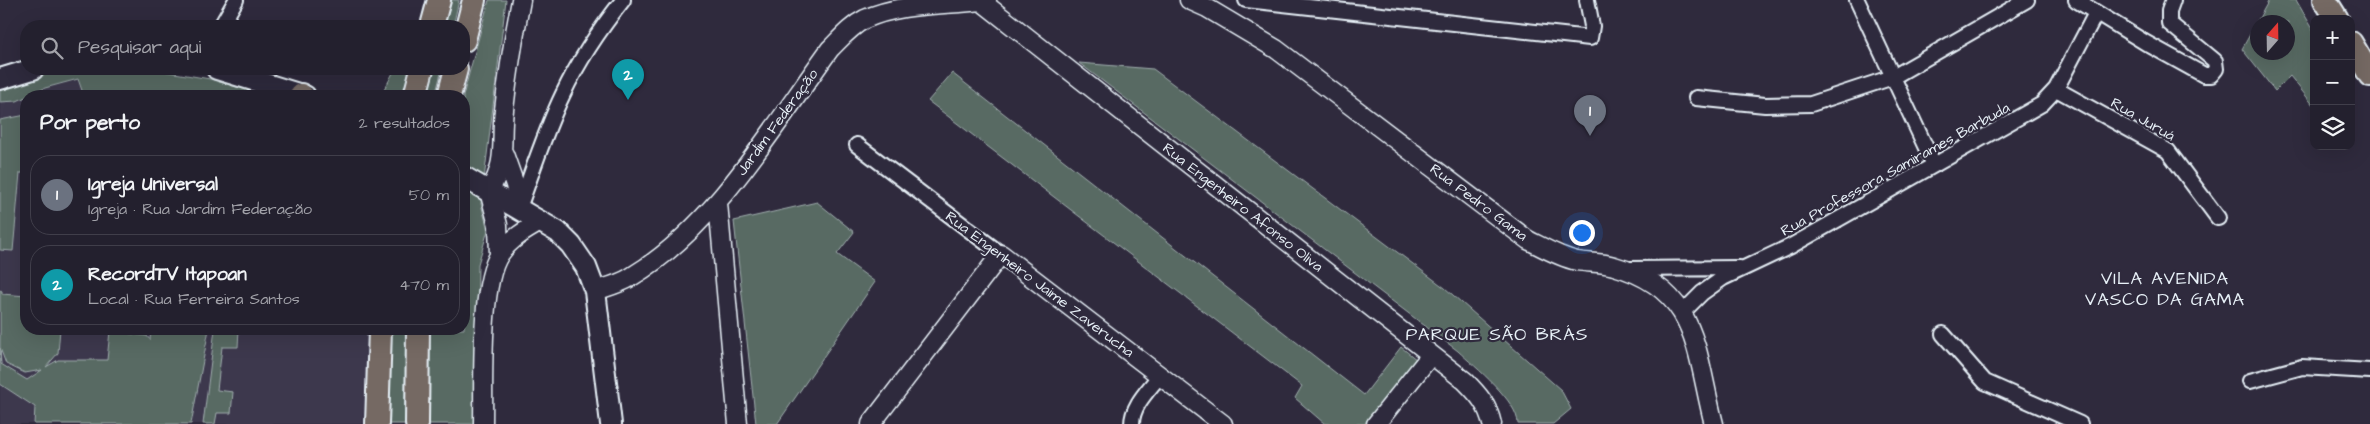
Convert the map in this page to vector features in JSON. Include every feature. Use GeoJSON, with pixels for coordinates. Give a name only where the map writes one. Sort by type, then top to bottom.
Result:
{"type":"FeatureCollection","features":[{"type":"Feature","properties":{"kind":"main road"},"geometry":{"type":"LineString","coordinates":[[434,20],[439,0]]}},
{"type":"Feature","properties":{"kind":"main road"},"geometry":{"type":"LineString","coordinates":[[469,20],[474,0]]}},
{"type":"Feature","properties":{"kind":"main road"},"geometry":{"type":"LineString","coordinates":[[2325,0],[2334,15]]}},
{"type":"Feature","properties":{"kind":"main road"},"geometry":{"type":"LineString","coordinates":[[2355,50],[2370,75]]}},
{"type":"Feature","properties":{"kind":"main road"},"geometry":{"type":"LineString","coordinates":[[0,79],[20,73]]}},
{"type":"Feature","properties":{"kind":"main road"},"geometry":{"type":"LineString","coordinates":[[236,75],[283,90]]}},
{"type":"Feature","properties":{"kind":"main road"},"geometry":{"type":"LineString","coordinates":[[417,90],[420,75]]}},
{"type":"Feature","properties":{"kind":"main road"},"geometry":{"type":"LineString","coordinates":[[451,90],[454,75]]}},
{"type":"Feature","properties":{"kind":"main road"},"geometry":{"type":"LineString","coordinates":[[470,180],[542,221],[571,245],[586,267],[595,291],[611,424]]}},
{"type":"Feature","properties":{"kind":"main road"},"geometry":{"type":"LineString","coordinates":[[373,335],[378,378]]}},
{"type":"Feature","properties":{"kind":"main road"},"geometry":{"type":"LineString","coordinates":[[377,424],[380,335]]}},
{"type":"Feature","properties":{"kind":"main road"},"geometry":{"type":"LineString","coordinates":[[418,335],[418,424]]}},
{"type":"Feature","properties":{"kind":"street"},"geometry":{"type":"LineString","coordinates":[[224,20],[236,0]]}},
{"type":"Feature","properties":{"kind":"street"},"geometry":{"type":"LineString","coordinates":[[483,424],[488,288],[499,255],[498,225],[486,190],[500,171],[504,153],[503,112],[521,0]]}},
{"type":"Feature","properties":{"kind":"street"},"geometry":{"type":"LineString","coordinates":[[519,208],[547,128],[564,92],[593,41],[622,0]]}},
{"type":"Feature","properties":{"kind":"street","name":"Jardim Federação"},"geometry":{"type":"LineString","coordinates":[[595,291],[630,278],[663,255],[718,203],[830,49],[848,30],[865,19],[885,12],[983,0]]}},
{"type":"Feature","properties":{"kind":"street","name":"Rua Engenheiro Afonso Oliva"},"geometry":{"type":"LineString","coordinates":[[983,0],[1478,394],[1488,409],[1492,424]]}},
{"type":"Feature","properties":{"kind":"street","name":"Rua Pedro Gama"},"geometry":{"type":"LineString","coordinates":[[1189,0],[1207,8],[1276,49],[1528,240],[1562,257],[1627,270],[1658,285],[1669,294],[1683,312],[1697,351],[1714,424]]}},
{"type":"Feature","properties":{"kind":"street"},"geometry":{"type":"LineString","coordinates":[[1246,0],[1590,38],[1592,26],[1587,0]]}},
{"type":"Feature","properties":{"kind":"street"},"geometry":{"type":"LineString","coordinates":[[1857,0],[1934,165]]}},
{"type":"Feature","properties":{"kind":"street"},"geometry":{"type":"LineString","coordinates":[[2076,0],[2204,75],[2211,75],[2216,69],[2215,61],[2170,23],[2169,11],[2173,0]]}},
{"type":"Feature","properties":{"kind":"street"},"geometry":{"type":"LineString","coordinates":[[1696,98],[1765,105],[1811,104],[1893,77],[2017,2]]}},
{"type":"Feature","properties":{"kind":"street","name":"Rua Professora Samirames Barbuda"},"geometry":{"type":"LineString","coordinates":[[1683,312],[1712,285],[1743,268],[1791,246],[2042,104],[2056,89],[2096,13]]}},
{"type":"Feature","properties":{"kind":"street","name":"Rua Juruá"},"geometry":{"type":"LineString","coordinates":[[2056,89],[2168,151],[2218,218]]}},
{"type":"Feature","properties":{"kind":"street","name":"Rua Engenheiro Jaime Zaverucha"},"geometry":{"type":"LineString","coordinates":[[857,145],[1223,424]]}},
{"type":"Feature","properties":{"kind":"street"},"geometry":{"type":"LineString","coordinates":[[504,153],[515,185],[519,208]]}},
{"type":"Feature","properties":{"kind":"street"},"geometry":{"type":"LineString","coordinates":[[718,203],[738,424]]}},
{"type":"Feature","properties":{"kind":"street"},"geometry":{"type":"LineString","coordinates":[[499,255],[518,235],[542,221]]}},
{"type":"Feature","properties":{"kind":"street"},"geometry":{"type":"LineString","coordinates":[[871,424],[1001,254]]}},
{"type":"Feature","properties":{"kind":"street","name":"Rua Professora Samirames Barbuda"},"geometry":{"type":"LineString","coordinates":[[1627,270],[1743,268]]}},
{"type":"Feature","properties":{"kind":"street"},"geometry":{"type":"LineString","coordinates":[[1942,334],[1985,382],[2080,424]]}},
{"type":"Feature","properties":{"kind":"street"},"geometry":{"type":"LineString","coordinates":[[1376,424],[1431,355]]}},
{"type":"Feature","properties":{"kind":"street"},"geometry":{"type":"LineString","coordinates":[[2250,380],[2302,367],[2370,371]]}},
{"type":"Feature","properties":{"kind":"street"},"geometry":{"type":"LineString","coordinates":[[1132,424],[1132,415],[1137,406],[1160,376]]}},
{"type":"Feature","properties":{"kind":"shaded area"},"geometry":{"type":"Polygon","coordinates":[[[28,75],[188,75],[210,79],[244,90],[20,90],[20,335],[369,335],[363,424],[0,424],[0,83],[28,75]]]}},
{"type":"Feature","properties":{"kind":"green space"},"geometry":{"type":"Polygon","coordinates":[[[448,0],[459,0],[454,20],[443,20],[448,0]]]}},
{"type":"Feature","properties":{"kind":"green space"},"geometry":{"type":"Polygon","coordinates":[[[489,0],[506,0],[481,204],[488,230],[478,264],[476,424],[426,424],[430,335],[470,335],[470,90],[465,90],[489,0]]]}},
{"type":"Feature","properties":{"kind":"green space"},"geometry":{"type":"Polygon","coordinates":[[[2269,0],[2296,0],[2310,24],[2310,101],[2290,76],[2275,91],[2251,60],[2295,60],[2295,15],[2261,15],[2269,0]]]}},
{"type":"Feature","properties":{"kind":"green space"},"geometry":{"type":"Polygon","coordinates":[[[2250,34],[2250,59],[2242,49],[2250,34]]]}},
{"type":"Feature","properties":{"kind":"green space"},"geometry":{"type":"Polygon","coordinates":[[[1079,63],[1153,69],[1445,288],[1561,390],[1571,409],[1553,424],[1518,424],[1511,405],[1503,395],[1458,351],[1079,63]]]}},
{"type":"Feature","properties":{"kind":"green space"},"geometry":{"type":"Polygon","coordinates":[[[952,73],[1364,395],[1401,347],[1417,360],[1369,424],[1325,424],[1295,398],[1302,386],[928,101],[952,73]]]}},
{"type":"Feature","properties":{"kind":"green space"},"geometry":{"type":"Polygon","coordinates":[[[36,75],[186,75],[210,79],[246,90],[82,90],[78,79],[41,90],[20,90],[20,100],[0,102],[0,88],[36,75]]]}},
{"type":"Feature","properties":{"kind":"green space"},"geometry":{"type":"Polygon","coordinates":[[[392,75],[411,75],[407,90],[384,90],[392,75]]]}},
{"type":"Feature","properties":{"kind":"green space"},"geometry":{"type":"Polygon","coordinates":[[[428,75],[440,75],[437,90],[425,90],[428,75]]]}},
{"type":"Feature","properties":{"kind":"green space"},"geometry":{"type":"Polygon","coordinates":[[[20,116],[20,173],[13,251],[0,250],[0,120],[20,116]]]}},
{"type":"Feature","properties":{"kind":"green space"},"geometry":{"type":"Polygon","coordinates":[[[817,202],[854,232],[837,254],[875,282],[777,424],[756,424],[734,221],[817,202]]]}},
{"type":"Feature","properties":{"kind":"green space"},"geometry":{"type":"Polygon","coordinates":[[[0,290],[2,294],[20,296],[20,335],[60,335],[58,353],[46,367],[58,360],[107,360],[110,335],[140,335],[147,336],[150,340],[150,335],[208,335],[191,424],[34,424],[35,407],[0,384],[0,290]],[[0,348],[1,364],[27,380],[42,370],[25,373],[6,364],[0,348]]]}},
{"type":"Feature","properties":{"kind":"green space"},"geometry":{"type":"Polygon","coordinates":[[[214,335],[239,335],[238,347],[222,347],[217,390],[233,392],[231,413],[217,413],[215,424],[203,424],[214,335]]]}},
{"type":"Feature","properties":{"kind":"green space"},"geometry":{"type":"Polygon","coordinates":[[[391,335],[407,335],[405,424],[385,424],[391,335]]]}},
{"type":"Feature","properties":{"kind":"place","name":"RecordTV Itapoan"},"geometry":{"type":"Point","coordinates":[628,100]}},
{"type":"Feature","properties":{"kind":"place","name":"Igreja Universal"},"geometry":{"type":"Point","coordinates":[1590,136]}},
{"type":"Feature","properties":{"kind":"district","name":"VILA AVENIDA VASCO DA GAMA"},"geometry":{"type":"Point","coordinates":[2165,288]}},
{"type":"Feature","properties":{"kind":"district","name":"PARQUE SÃO BRÁS"},"geometry":{"type":"Point","coordinates":[1497,334]}}]}
